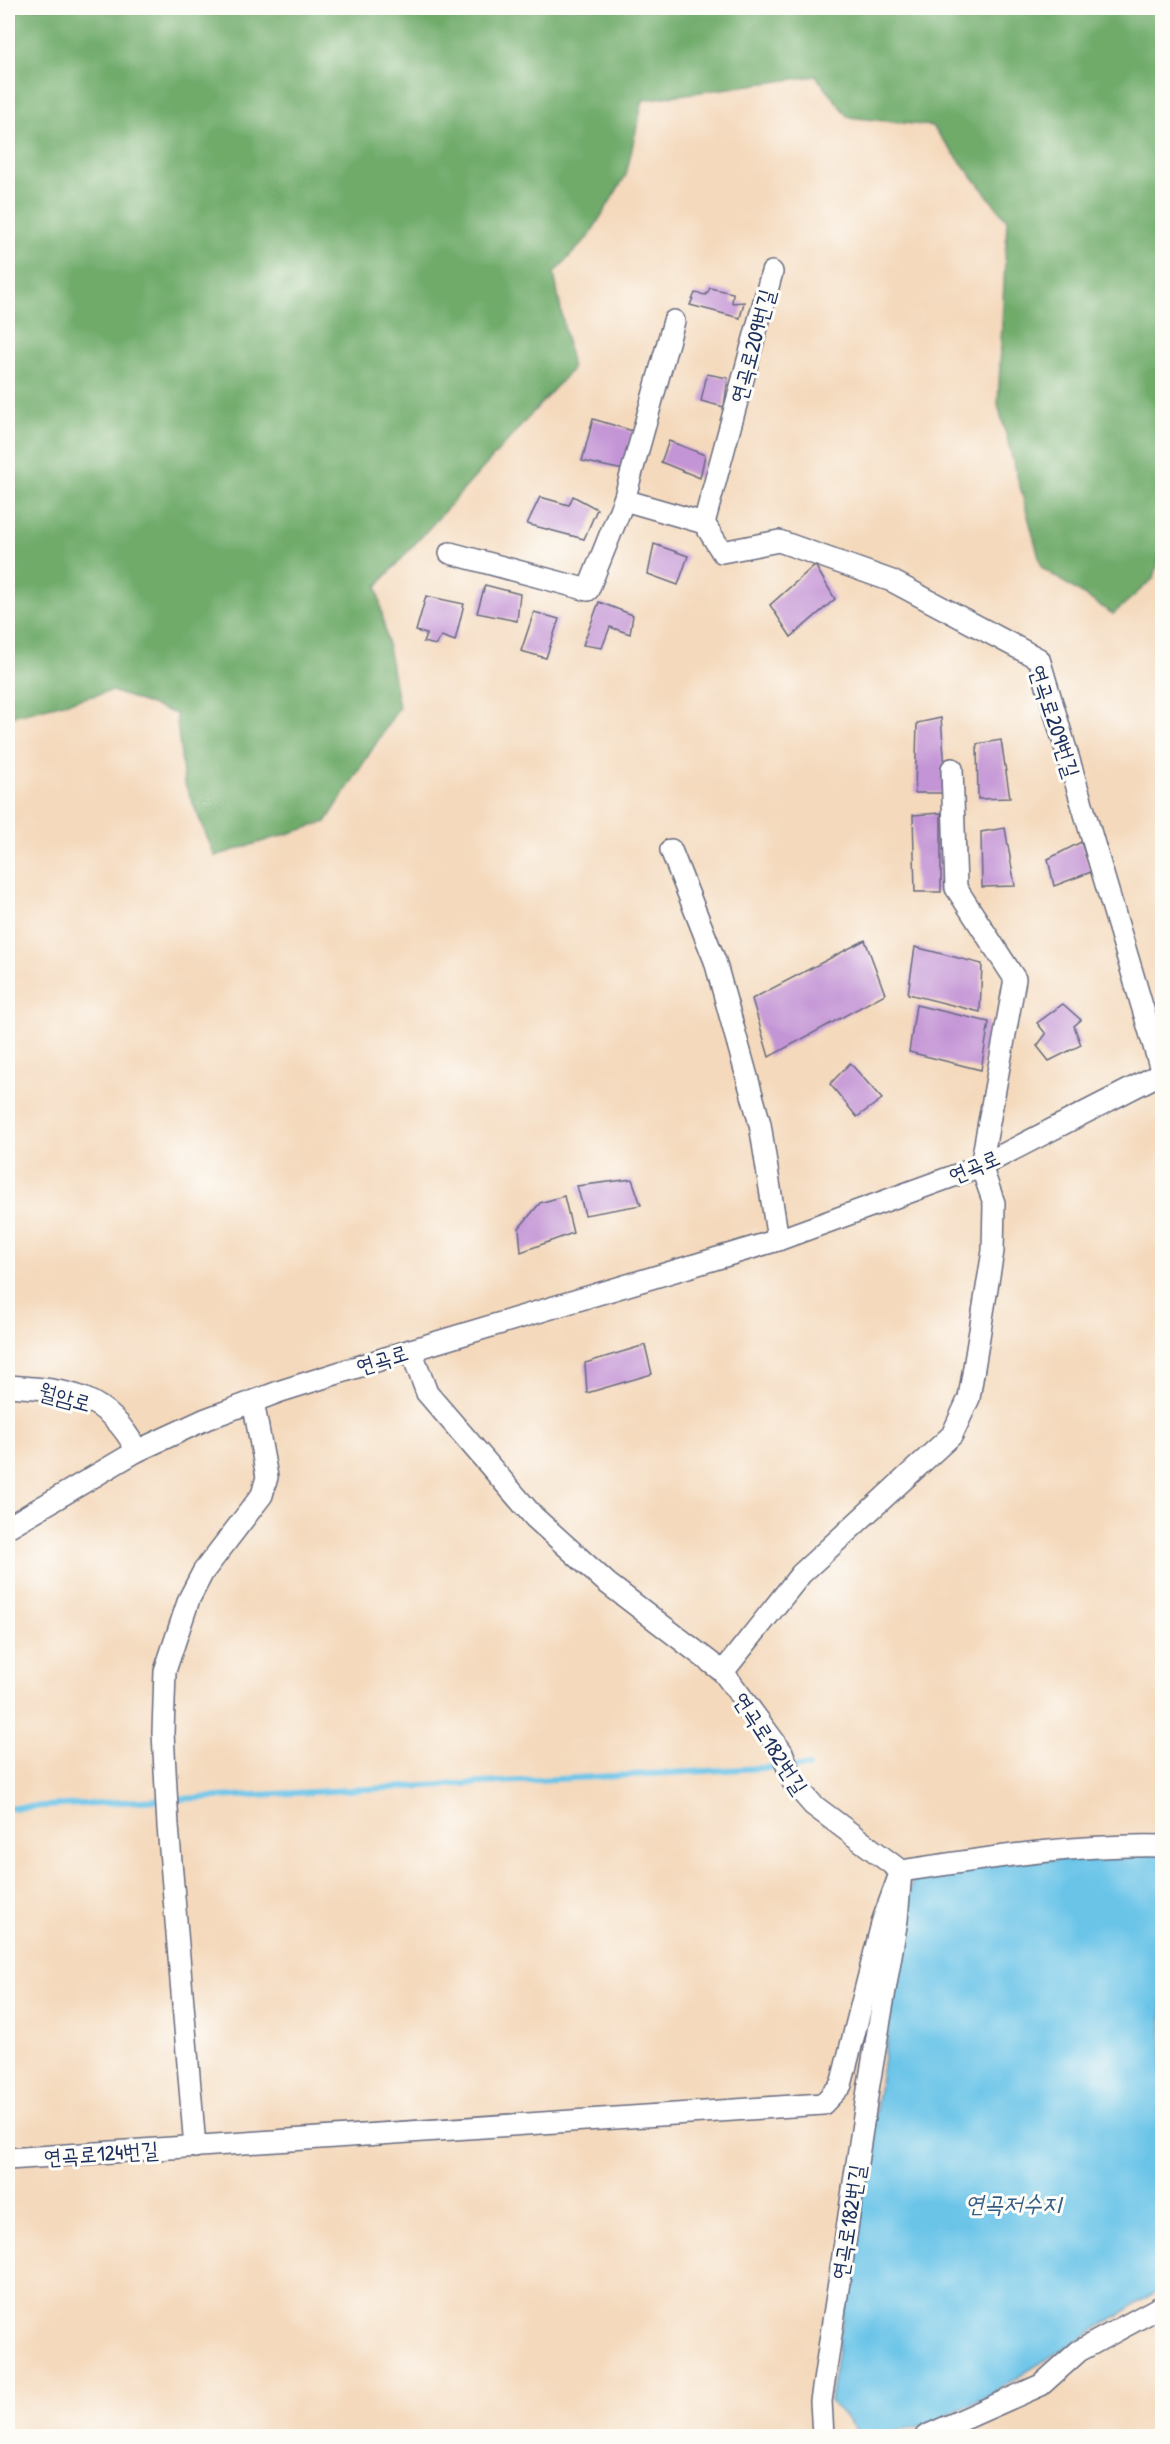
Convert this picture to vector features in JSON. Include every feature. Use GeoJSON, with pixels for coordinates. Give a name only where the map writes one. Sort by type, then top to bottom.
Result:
{"type":"FeatureCollection","features":[{"type":"Feature","properties":{"kind":"street","name":"연곡로209번길"},"geometry":{"type":"LineString","coordinates":[[772,272],[704,523],[722,552],[779,542],[892,581],[1039,659],[1162,1073]]}},
{"type":"Feature","properties":{"kind":"street"},"geometry":{"type":"LineString","coordinates":[[450,554],[588,590],[624,500],[674,321]]}},
{"type":"Feature","properties":{"kind":"street"},"geometry":{"type":"LineString","coordinates":[[624,500],[704,523]]}},
{"type":"Feature","properties":{"kind":"street"},"geometry":{"type":"LineString","coordinates":[[723,1672],[801,1574],[952,1435],[969,1398],[993,1251],[994,1203],[981,1166],[1015,979],[956,888],[952,769]]}},
{"type":"Feature","properties":{"kind":"street"},"geometry":{"type":"LineString","coordinates":[[671,850],[715,961],[760,1124],[778,1240]]}},
{"type":"Feature","properties":{"kind":"street","name":"연곡로"},"geometry":{"type":"LineString","coordinates":[[8,1527],[137,1450],[206,1419],[253,1401],[411,1350],[778,1240],[981,1166],[1162,1073]]}},
{"type":"Feature","properties":{"kind":"street","name":"연곡로182번길"},"geometry":{"type":"LineString","coordinates":[[411,1350],[427,1393],[534,1517],[607,1583],[723,1672],[782,1752],[794,1782],[813,1805],[901,1871],[897,1920],[868,2090],[821,2401],[823,2436]]}},
{"type":"Feature","properties":{"kind":"street","name":"월암로"},"geometry":{"type":"LineString","coordinates":[[8,1386],[63,1392],[95,1402],[114,1416],[137,1450]]}},
{"type":"Feature","properties":{"kind":"street"},"geometry":{"type":"LineString","coordinates":[[195,2147],[168,1826],[163,1732],[165,1671],[189,1599],[203,1572],[262,1495],[267,1477],[253,1401]]}},
{"type":"Feature","properties":{"kind":"street"},"geometry":{"type":"LineString","coordinates":[[901,1871],[998,1856],[1120,1845],[1162,1846]]}},
{"type":"Feature","properties":{"kind":"street","name":"연곡로124번길"},"geometry":{"type":"LineString","coordinates":[[8,2159],[823,2104],[841,2085],[883,1920],[901,1871]]}},
{"type":"Feature","properties":{"kind":"street"},"geometry":{"type":"LineString","coordinates":[[926,2436],[1041,2385],[1079,2351],[1162,2306]]}},
{"type":"Feature","properties":{"kind":"green space"},"geometry":{"type":"Polygon","coordinates":[[[8,8],[1162,8],[1162,548],[1154,578],[1113,614],[1042,568],[998,405],[1007,220],[932,126],[848,117],[816,76],[643,100],[626,175],[589,236],[554,273],[572,369],[377,586],[399,707],[326,822],[215,856],[184,782],[176,714],[112,691],[8,717],[8,8]]]}},
{"type":"Feature","properties":{"kind":"water","name":"연곡저수지"},"geometry":{"type":"Polygon","coordinates":[[[1162,1853],[1162,2288],[984,2398],[927,2425],[862,2436],[830,2401],[911,1886],[917,1868],[1162,1853]]]}},
{"type":"Feature","properties":{"kind":"building"},"geometry":{"type":"Polygon","coordinates":[[[710,288],[733,293],[732,303],[744,302],[740,318],[690,305],[695,293],[706,295],[710,288]]]}},
{"type":"Feature","properties":{"kind":"building"},"geometry":{"type":"Polygon","coordinates":[[[707,374],[728,378],[724,407],[701,401],[707,374]]]}},
{"type":"Feature","properties":{"kind":"building"},"geometry":{"type":"Polygon","coordinates":[[[593,419],[633,431],[623,470],[582,461],[593,419]]]}},
{"type":"Feature","properties":{"kind":"building"},"geometry":{"type":"Polygon","coordinates":[[[669,441],[705,455],[700,478],[661,462],[669,441]]]}},
{"type":"Feature","properties":{"kind":"building"},"geometry":{"type":"Polygon","coordinates":[[[573,496],[597,509],[584,539],[527,524],[540,497],[569,505],[573,496]]]}},
{"type":"Feature","properties":{"kind":"building"},"geometry":{"type":"Polygon","coordinates":[[[654,544],[688,556],[678,585],[648,574],[654,544]]]}},
{"type":"Feature","properties":{"kind":"building"},"geometry":{"type":"Polygon","coordinates":[[[815,565],[835,599],[791,637],[770,605],[815,565]]]}},
{"type":"Feature","properties":{"kind":"building"},"geometry":{"type":"Polygon","coordinates":[[[485,585],[520,594],[517,621],[477,613],[485,585]]]}},
{"type":"Feature","properties":{"kind":"building"},"geometry":{"type":"Polygon","coordinates":[[[426,596],[464,604],[455,641],[441,636],[436,645],[423,642],[427,634],[416,631],[426,596]]]}},
{"type":"Feature","properties":{"kind":"building"},"geometry":{"type":"Polygon","coordinates":[[[599,602],[633,615],[630,634],[610,627],[602,648],[583,645],[599,602]]]}},
{"type":"Feature","properties":{"kind":"building"},"geometry":{"type":"Polygon","coordinates":[[[534,612],[559,619],[546,658],[521,651],[534,612]]]}},
{"type":"Feature","properties":{"kind":"building"},"geometry":{"type":"Polygon","coordinates":[[[941,718],[947,793],[915,793],[917,723],[941,718]]]}},
{"type":"Feature","properties":{"kind":"building"},"geometry":{"type":"Polygon","coordinates":[[[1001,740],[1010,798],[978,799],[977,744],[1001,740]]]}},
{"type":"Feature","properties":{"kind":"building"},"geometry":{"type":"Polygon","coordinates":[[[941,813],[941,892],[915,892],[913,815],[941,813]]]}},
{"type":"Feature","properties":{"kind":"building"},"geometry":{"type":"Polygon","coordinates":[[[1005,828],[1015,886],[982,887],[981,832],[1005,828]]]}},
{"type":"Feature","properties":{"kind":"building"},"geometry":{"type":"Polygon","coordinates":[[[1081,842],[1091,872],[1054,886],[1048,859],[1081,842]]]}},
{"type":"Feature","properties":{"kind":"building"},"geometry":{"type":"Polygon","coordinates":[[[865,940],[885,994],[769,1057],[752,999],[865,940]]]}},
{"type":"Feature","properties":{"kind":"building"},"geometry":{"type":"Polygon","coordinates":[[[915,947],[982,964],[980,1012],[908,994],[915,947]]]}},
{"type":"Feature","properties":{"kind":"building"},"geometry":{"type":"Polygon","coordinates":[[[1063,1004],[1081,1020],[1074,1026],[1081,1045],[1049,1061],[1037,1046],[1046,1034],[1037,1023],[1063,1004]]]}},
{"type":"Feature","properties":{"kind":"building"},"geometry":{"type":"Polygon","coordinates":[[[916,1005],[989,1022],[981,1070],[909,1052],[916,1005]]]}},
{"type":"Feature","properties":{"kind":"building"},"geometry":{"type":"Polygon","coordinates":[[[850,1063],[882,1099],[857,1117],[830,1084],[850,1063]]]}},
{"type":"Feature","properties":{"kind":"building"},"geometry":{"type":"Polygon","coordinates":[[[632,1179],[641,1205],[585,1215],[577,1186],[632,1179]]]}},
{"type":"Feature","properties":{"kind":"building"},"geometry":{"type":"Polygon","coordinates":[[[564,1196],[573,1233],[521,1252],[519,1228],[540,1203],[564,1196]]]}},
{"type":"Feature","properties":{"kind":"building"},"geometry":{"type":"Polygon","coordinates":[[[645,1345],[652,1374],[587,1393],[585,1363],[645,1345]]]}},
{"type":"Feature","properties":{"kind":"waterway"},"geometry":{"type":"LineString","coordinates":[[8,1808],[783,1767]]}},
{"type":"Feature","properties":{"kind":"waterway"},"geometry":{"type":"LineString","coordinates":[[793,1767],[808,1767]]}}]}
